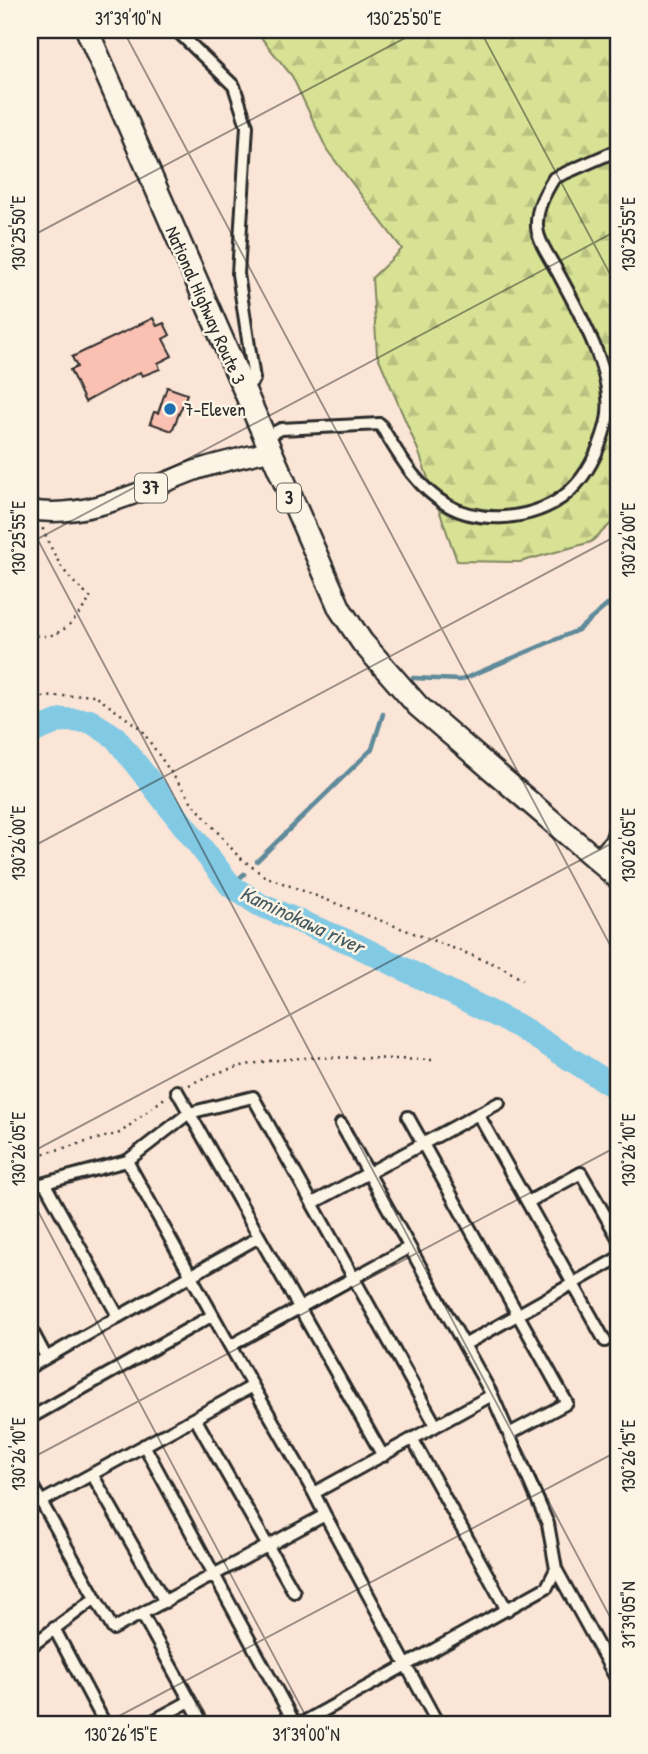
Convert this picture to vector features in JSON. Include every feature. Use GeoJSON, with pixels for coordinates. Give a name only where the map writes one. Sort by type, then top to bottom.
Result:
{"type":"FeatureCollection","features":[{"type":"Feature","properties":{"kind":"highway","name":"National Highway Route 3"},"geometry":{"type":"LineString","coordinates":[[87,30],[340,609],[362,642],[418,706],[618,878]]}},
{"type":"Feature","properties":{"kind":"main road","name":"37"},"geometry":{"type":"LineString","coordinates":[[32,510],[108,503],[266,444]]}},
{"type":"Feature","properties":{"kind":"street"},"geometry":{"type":"LineString","coordinates":[[176,30],[234,86],[247,126],[238,274],[254,379],[243,391]]}},
{"type":"Feature","properties":{"kind":"street"},"geometry":{"type":"LineString","coordinates":[[266,444],[281,429],[380,424],[411,474],[448,505],[489,518],[534,514],[563,499],[583,477],[606,425],[609,402],[598,355],[539,237],[538,213],[554,178],[618,150]]}},
{"type":"Feature","properties":{"kind":"street"},"geometry":{"type":"LineString","coordinates":[[598,859],[617,838]]}},
{"type":"Feature","properties":{"kind":"street"},"geometry":{"type":"LineString","coordinates":[[177,1091],[383,1456]]}},
{"type":"Feature","properties":{"kind":"street"},"geometry":{"type":"LineString","coordinates":[[30,1187],[127,1161],[189,1113],[253,1097],[435,1424]]}},
{"type":"Feature","properties":{"kind":"street"},"geometry":{"type":"LineString","coordinates":[[313,1203],[499,1103]]}},
{"type":"Feature","properties":{"kind":"street"},"geometry":{"type":"LineString","coordinates":[[478,1114],[605,1341]]}},
{"type":"Feature","properties":{"kind":"street"},"geometry":{"type":"LineString","coordinates":[[408,1117],[567,1404],[509,1434]]}},
{"type":"Feature","properties":{"kind":"street"},"geometry":{"type":"LineString","coordinates":[[341,1124],[492,1395],[548,1524],[556,1569],[618,1682]]}},
{"type":"Feature","properties":{"kind":"street"},"geometry":{"type":"LineString","coordinates":[[127,1161],[314,1493],[439,1724]]}},
{"type":"Feature","properties":{"kind":"street"},"geometry":{"type":"LineString","coordinates":[[528,1202],[581,1173],[618,1238]]}},
{"type":"Feature","properties":{"kind":"street"},"geometry":{"type":"LineString","coordinates":[[45,1184],[118,1316]]}},
{"type":"Feature","properties":{"kind":"street"},"geometry":{"type":"LineString","coordinates":[[30,1367],[259,1237]]}},
{"type":"Feature","properties":{"kind":"street"},"geometry":{"type":"LineString","coordinates":[[230,1346],[408,1248]]}},
{"type":"Feature","properties":{"kind":"street"},"geometry":{"type":"LineString","coordinates":[[464,1345],[618,1258]]}},
{"type":"Feature","properties":{"kind":"street"},"geometry":{"type":"LineString","coordinates":[[30,1418],[213,1315]]}},
{"type":"Feature","properties":{"kind":"street"},"geometry":{"type":"LineString","coordinates":[[30,1327],[46,1357]]}},
{"type":"Feature","properties":{"kind":"street"},"geometry":{"type":"LineString","coordinates":[[41,1502],[253,1386]]}},
{"type":"Feature","properties":{"kind":"street"},"geometry":{"type":"LineString","coordinates":[[314,1493],[492,1395]]}},
{"type":"Feature","properties":{"kind":"street"},"geometry":{"type":"LineString","coordinates":[[195,1418],[294,1592]]}},
{"type":"Feature","properties":{"kind":"street"},"geometry":{"type":"LineString","coordinates":[[412,1440],[507,1609]]}},
{"type":"Feature","properties":{"kind":"street"},"geometry":{"type":"LineString","coordinates":[[144,1445],[295,1724]]}},
{"type":"Feature","properties":{"kind":"street"},"geometry":{"type":"LineString","coordinates":[[92,1474],[165,1602]]}},
{"type":"Feature","properties":{"kind":"street"},"geometry":{"type":"LineString","coordinates":[[30,1482],[113,1629],[325,1515]]}},
{"type":"Feature","properties":{"kind":"street"},"geometry":{"type":"LineString","coordinates":[[300,1724],[547,1587],[556,1569]]}},
{"type":"Feature","properties":{"kind":"street"},"geometry":{"type":"LineString","coordinates":[[30,1647],[94,1599]]}},
{"type":"Feature","properties":{"kind":"street"},"geometry":{"type":"LineString","coordinates":[[142,1614],[203,1724]]}},
{"type":"Feature","properties":{"kind":"street"},"geometry":{"type":"LineString","coordinates":[[54,1628],[105,1724]]}},
{"type":"Feature","properties":{"kind":"street"},"geometry":{"type":"LineString","coordinates":[[147,1724],[190,1702]]}},
{"type":"Feature","properties":{"kind":"path"},"geometry":{"type":"LineString","coordinates":[[30,634],[44,638],[66,631],[91,598],[69,580],[58,565],[32,510]]}},
{"type":"Feature","properties":{"kind":"path"},"geometry":{"type":"LineString","coordinates":[[30,703],[40,697],[94,695],[140,728],[191,802],[238,856],[264,876],[500,967],[523,980]]}},
{"type":"Feature","properties":{"kind":"green space"},"geometry":{"type":"Polygon","coordinates":[[[255,30],[618,30],[618,517],[591,542],[520,562],[457,561],[418,450],[377,354],[372,278],[402,249],[327,150],[292,76],[255,30]]]}},
{"type":"Feature","properties":{"kind":"building"},"geometry":{"type":"Polygon","coordinates":[[[153,318],[157,326],[164,323],[170,335],[163,339],[172,356],[158,363],[160,369],[142,376],[140,372],[85,402],[70,370],[77,367],[72,357],[153,318]]]}},
{"type":"Feature","properties":{"kind":"building"},"geometry":{"type":"Polygon","coordinates":[[[167,387],[187,394],[172,431],[150,423],[154,412],[158,413],[167,387]]]}},
{"type":"Feature","properties":{"kind":"building"},"geometry":{"type":"Polygon","coordinates":[[[618,1202],[618,1222],[610,1206],[618,1202]]]}},
{"type":"Feature","properties":{"kind":"waterway"},"geometry":{"type":"LineString","coordinates":[[413,678],[461,680],[578,630],[618,596]]}},
{"type":"Feature","properties":{"kind":"waterway"},"geometry":{"type":"LineString","coordinates":[[257,861],[372,749],[383,714]]}},
{"type":"Feature","properties":{"kind":"waterway","name":"Kaminokawa river"},"geometry":{"type":"LineString","coordinates":[[30,733],[62,720],[90,721],[115,737],[231,886],[260,905],[354,944],[520,1027],[618,1089]]}},
{"type":"Feature","properties":{"kind":"waterway"},"geometry":{"type":"LineString","coordinates":[[231,886],[244,874]]}},
{"type":"Feature","properties":{"kind":"place","name":"7-Eleven"},"geometry":{"type":"Point","coordinates":[170,409]}}]}
